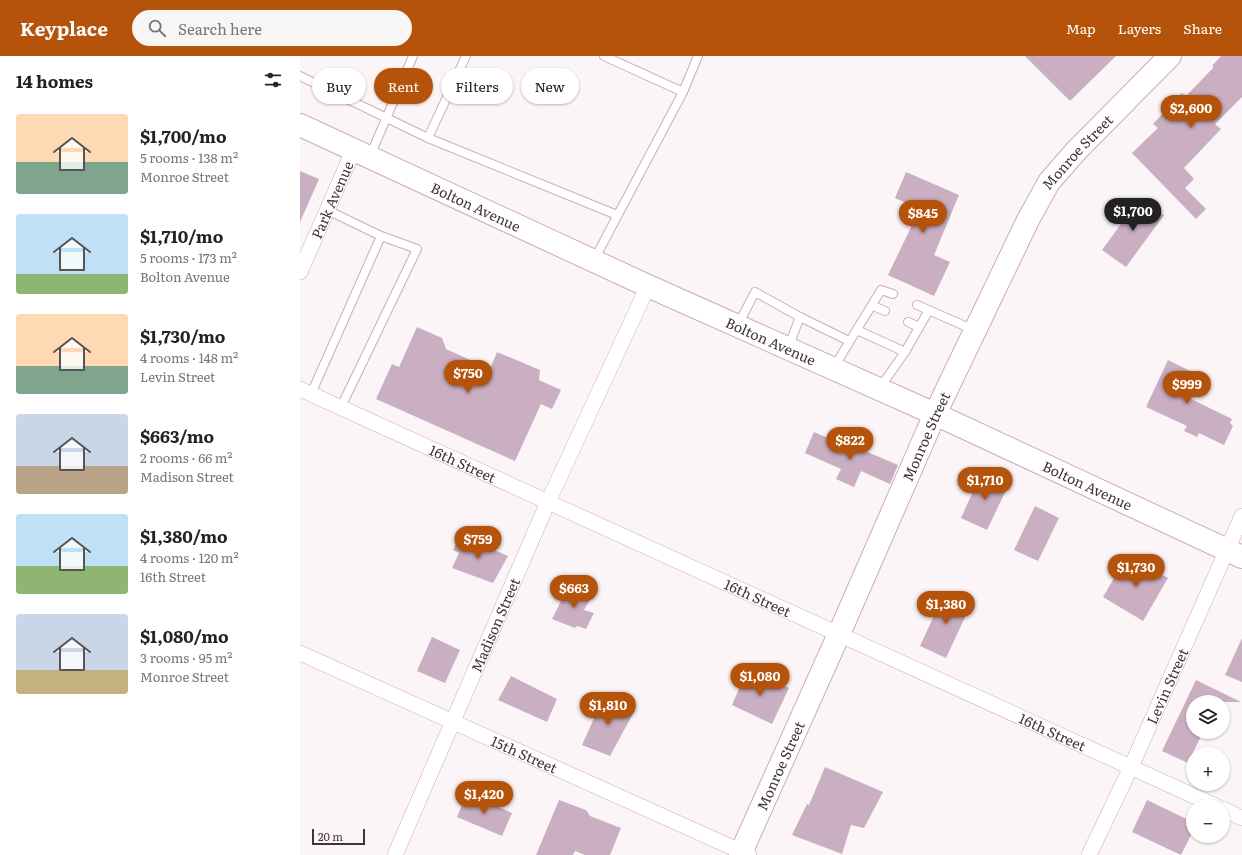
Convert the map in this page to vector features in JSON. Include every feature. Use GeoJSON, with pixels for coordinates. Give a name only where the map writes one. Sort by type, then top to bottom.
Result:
{"type":"FeatureCollection","features":[{"type":"Feature","properties":{"kind":"main road","name":"Monroe Street"},"geometry":{"type":"LineString","coordinates":[[744,854],[935,414],[1028,220],[1049,182],[1076,151],[1170,56]]}},
{"type":"Feature","properties":{"kind":"main road","name":"Bolton Avenue"},"geometry":{"type":"LineString","coordinates":[[300,125],[648,286],[935,414],[1235,554]]}},
{"type":"Feature","properties":{"kind":"street","name":"Park Avenue"},"geometry":{"type":"LineString","coordinates":[[300,272],[327,210],[362,153]]}},
{"type":"Feature","properties":{"kind":"street","name":"Madison Street"},"geometry":{"type":"LineString","coordinates":[[395,855],[454,722],[548,502],[648,286]]}},
{"type":"Feature","properties":{"kind":"street","name":"16th Street"},"geometry":{"type":"LineString","coordinates":[[306,391],[1201,799]]}},
{"type":"Feature","properties":{"kind":"street","name":"Levin Street"},"geometry":{"type":"LineString","coordinates":[[1089,855],[1235,554],[1242,516]]}},
{"type":"Feature","properties":{"kind":"street","name":"15th Street"},"geometry":{"type":"LineString","coordinates":[[300,653],[744,854]]}},
{"type":"Feature","properties":{"kind":"street"},"geometry":{"type":"LineString","coordinates":[[1230,812],[1242,818]]}},
{"type":"Feature","properties":{"kind":"lane"},"geometry":{"type":"LineString","coordinates":[[362,153],[387,117],[413,56]]}},
{"type":"Feature","properties":{"kind":"lane"},"geometry":{"type":"LineString","coordinates":[[428,138],[466,56]]}},
{"type":"Feature","properties":{"kind":"lane"},"geometry":{"type":"LineString","coordinates":[[604,56],[683,92]]}},
{"type":"Feature","properties":{"kind":"lane"},"geometry":{"type":"LineString","coordinates":[[593,260],[683,92],[698,56]]}},
{"type":"Feature","properties":{"kind":"lane"},"geometry":{"type":"LineString","coordinates":[[300,76],[428,138],[617,215]]}},
{"type":"Feature","properties":{"kind":"lane"},"geometry":{"type":"LineString","coordinates":[[327,210],[381,236],[417,249],[341,407]]}},
{"type":"Feature","properties":{"kind":"lane"},"geometry":{"type":"LineString","coordinates":[[306,391],[381,236]]}},
{"type":"Feature","properties":{"kind":"lane"},"geometry":{"type":"LineString","coordinates":[[833,369],[849,341],[873,306],[881,290],[893,294]]}},
{"type":"Feature","properties":{"kind":"lane"},"geometry":{"type":"LineString","coordinates":[[738,326],[755,292],[800,317],[849,341]]}},
{"type":"Feature","properties":{"kind":"lane"},"geometry":{"type":"LineString","coordinates":[[917,305],[974,330]]}},
{"type":"Feature","properties":{"kind":"lane"},"geometry":{"type":"LineString","coordinates":[[873,306],[885,311]]}},
{"type":"Feature","properties":{"kind":"lane"},"geometry":{"type":"LineString","coordinates":[[879,389],[905,352],[929,310]]}},
{"type":"Feature","properties":{"kind":"lane"},"geometry":{"type":"LineString","coordinates":[[788,349],[800,317]]}},
{"type":"Feature","properties":{"kind":"lane"},"geometry":{"type":"LineString","coordinates":[[908,322],[919,327]]}},
{"type":"Feature","properties":{"kind":"lane"},"geometry":{"type":"LineString","coordinates":[[857,330],[905,352]]}},
{"type":"Feature","properties":{"kind":"building"},"geometry":{"type":"Polygon","coordinates":[[[1025,56],[1116,56],[1070,101],[1025,56]]]}},
{"type":"Feature","properties":{"kind":"building"},"geometry":{"type":"Polygon","coordinates":[[[1221,56],[1242,56],[1242,97],[1215,124],[1221,129],[1184,168],[1194,179],[1185,188],[1206,209],[1196,219],[1132,153],[1158,128],[1153,124],[1182,93],[1186,96],[1214,67],[1212,66],[1221,56]]]}},
{"type":"Feature","properties":{"kind":"building"},"geometry":{"type":"Polygon","coordinates":[[[300,171],[319,179],[300,222],[300,171]]]}},
{"type":"Feature","properties":{"kind":"building"},"geometry":{"type":"Polygon","coordinates":[[[906,172],[959,195],[934,255],[950,262],[934,296],[888,275],[914,221],[904,217],[909,204],[895,198],[906,172]]]}},
{"type":"Feature","properties":{"kind":"building"},"geometry":{"type":"Polygon","coordinates":[[[1140,198],[1164,215],[1126,267],[1102,250],[1140,198]]]}},
{"type":"Feature","properties":{"kind":"building"},"geometry":{"type":"Polygon","coordinates":[[[417,327],[442,338],[446,349],[490,369],[497,352],[540,370],[539,380],[561,390],[552,409],[541,404],[515,461],[376,399],[392,364],[399,367],[417,327]]]}},
{"type":"Feature","properties":{"kind":"building"},"geometry":{"type":"Polygon","coordinates":[[[1168,360],[1196,374],[1185,396],[1232,419],[1230,423],[1233,426],[1224,445],[1199,433],[1197,437],[1184,431],[1187,426],[1146,407],[1168,360]]]}},
{"type":"Feature","properties":{"kind":"building"},"geometry":{"type":"Polygon","coordinates":[[[814,432],[855,450],[856,447],[898,465],[890,484],[861,471],[854,487],[836,479],[841,469],[805,453],[814,432]]]}},
{"type":"Feature","properties":{"kind":"building"},"geometry":{"type":"Polygon","coordinates":[[[982,472],[1009,484],[987,530],[961,518],[982,472]]]}},
{"type":"Feature","properties":{"kind":"building"},"geometry":{"type":"Polygon","coordinates":[[[1035,506],[1059,518],[1038,561],[1014,550],[1035,506]]]}},
{"type":"Feature","properties":{"kind":"building"},"geometry":{"type":"Polygon","coordinates":[[[460,535],[508,556],[493,583],[452,568],[459,553],[453,550],[460,535]]]}},
{"type":"Feature","properties":{"kind":"building"},"geometry":{"type":"Polygon","coordinates":[[[1128,554],[1168,578],[1143,621],[1103,597],[1128,554]]]}},
{"type":"Feature","properties":{"kind":"building"},"geometry":{"type":"Polygon","coordinates":[[[568,587],[592,596],[584,610],[594,613],[586,629],[577,626],[575,628],[552,619],[568,587]]]}},
{"type":"Feature","properties":{"kind":"building"},"geometry":{"type":"Polygon","coordinates":[[[945,592],[971,604],[946,658],[920,646],[945,592]]]}},
{"type":"Feature","properties":{"kind":"building"},"geometry":{"type":"Polygon","coordinates":[[[432,637],[460,650],[445,683],[417,671],[432,637]]]}},
{"type":"Feature","properties":{"kind":"building"},"geometry":{"type":"Polygon","coordinates":[[[1242,638],[1242,682],[1225,675],[1242,638]]]}},
{"type":"Feature","properties":{"kind":"building"},"geometry":{"type":"Polygon","coordinates":[[[747,670],[789,688],[772,724],[732,705],[747,670]]]}},
{"type":"Feature","properties":{"kind":"building"},"geometry":{"type":"Polygon","coordinates":[[[511,676],[557,699],[547,722],[498,700],[511,676]]]}},
{"type":"Feature","properties":{"kind":"building"},"geometry":{"type":"Polygon","coordinates":[[[1196,680],[1227,695],[1189,695],[1196,680]]]}},
{"type":"Feature","properties":{"kind":"building"},"geometry":{"type":"Polygon","coordinates":[[[605,694],[635,710],[610,756],[582,745],[605,694]]]}},
{"type":"Feature","properties":{"kind":"building"},"geometry":{"type":"Polygon","coordinates":[[[1230,697],[1241,702],[1230,702],[1230,697]]]}},
{"type":"Feature","properties":{"kind":"building"},"geometry":{"type":"Polygon","coordinates":[[[1186,701],[1186,739],[1200,739],[1196,747],[1186,747],[1186,762],[1162,751],[1186,701]]]}},
{"type":"Feature","properties":{"kind":"building"},"geometry":{"type":"Polygon","coordinates":[[[825,767],[883,792],[864,828],[851,825],[842,854],[792,835],[807,804],[809,805],[825,767]]]}},
{"type":"Feature","properties":{"kind":"building"},"geometry":{"type":"Polygon","coordinates":[[[467,793],[512,813],[502,836],[457,817],[467,793]]]}},
{"type":"Feature","properties":{"kind":"building"},"geometry":{"type":"Polygon","coordinates":[[[559,800],[586,810],[590,816],[621,828],[610,855],[585,855],[575,851],[573,855],[536,855],[559,800]]]}},
{"type":"Feature","properties":{"kind":"building"},"geometry":{"type":"Polygon","coordinates":[[[1147,800],[1186,819],[1187,843],[1181,855],[1132,832],[1147,800]]]}}]}
